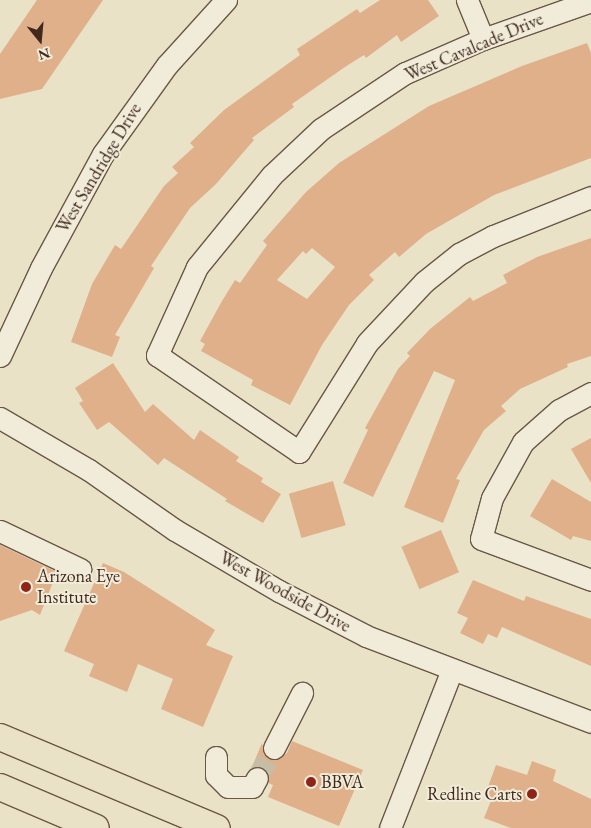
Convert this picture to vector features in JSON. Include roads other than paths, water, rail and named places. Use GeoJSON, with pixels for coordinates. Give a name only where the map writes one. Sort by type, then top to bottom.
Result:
{"type":"FeatureCollection","features":[{"type":"Feature","properties":{"kind":"main road"},"geometry":{"type":"LineString","coordinates":[[0,737],[217,828]]}},
{"type":"Feature","properties":{"kind":"main road"},"geometry":{"type":"LineString","coordinates":[[0,787],[96,828]]}},
{"type":"Feature","properties":{"kind":"street","name":"West Sandridge Drive"},"geometry":{"type":"LineString","coordinates":[[0,356],[41,268],[108,146],[166,65],[226,0]]}},
{"type":"Feature","properties":{"kind":"street"},"geometry":{"type":"LineString","coordinates":[[467,0],[483,39]]}},
{"type":"Feature","properties":{"kind":"street","name":"West Cavalcade Drive"},"geometry":{"type":"LineString","coordinates":[[591,1],[483,39],[405,73],[321,129],[272,175],[197,267],[157,355],[299,452],[367,343],[424,282],[459,254],[493,236],[591,196]]}},
{"type":"Feature","properties":{"kind":"street"},"geometry":{"type":"LineString","coordinates":[[591,393],[559,410],[523,442],[492,498],[481,540],[591,580]]}},
{"type":"Feature","properties":{"kind":"street","name":"West Woodside Drive"},"geometry":{"type":"LineString","coordinates":[[0,418],[89,470],[175,530],[279,591],[366,636],[591,722]]}},
{"type":"Feature","properties":{"kind":"street"},"geometry":{"type":"LineString","coordinates":[[0,531],[80,569]]}},
{"type":"Feature","properties":{"kind":"street"},"geometry":{"type":"LineString","coordinates":[[390,828],[452,670]]}},
{"type":"Feature","properties":{"kind":"street"},"geometry":{"type":"LineString","coordinates":[[274,748],[302,693]]}},
{"type":"Feature","properties":{"kind":"street"},"geometry":{"type":"LineString","coordinates":[[216,757],[216,775],[228,787],[252,787],[257,778]]}},
{"type":"Feature","properties":{"kind":"tunnel"},"geometry":{"type":"LineString","coordinates":[[257,778],[274,748]]}},
{"type":"Feature","properties":{"kind":"place","name":"Arizona Eye Institute"},"geometry":{"type":"Point","coordinates":[26,587]}},
{"type":"Feature","properties":{"kind":"place","name":"BBVA"},"geometry":{"type":"Point","coordinates":[311,782]}},
{"type":"Feature","properties":{"kind":"place","name":"Redline Carts"},"geometry":{"type":"Point","coordinates":[532,794]}}]}
